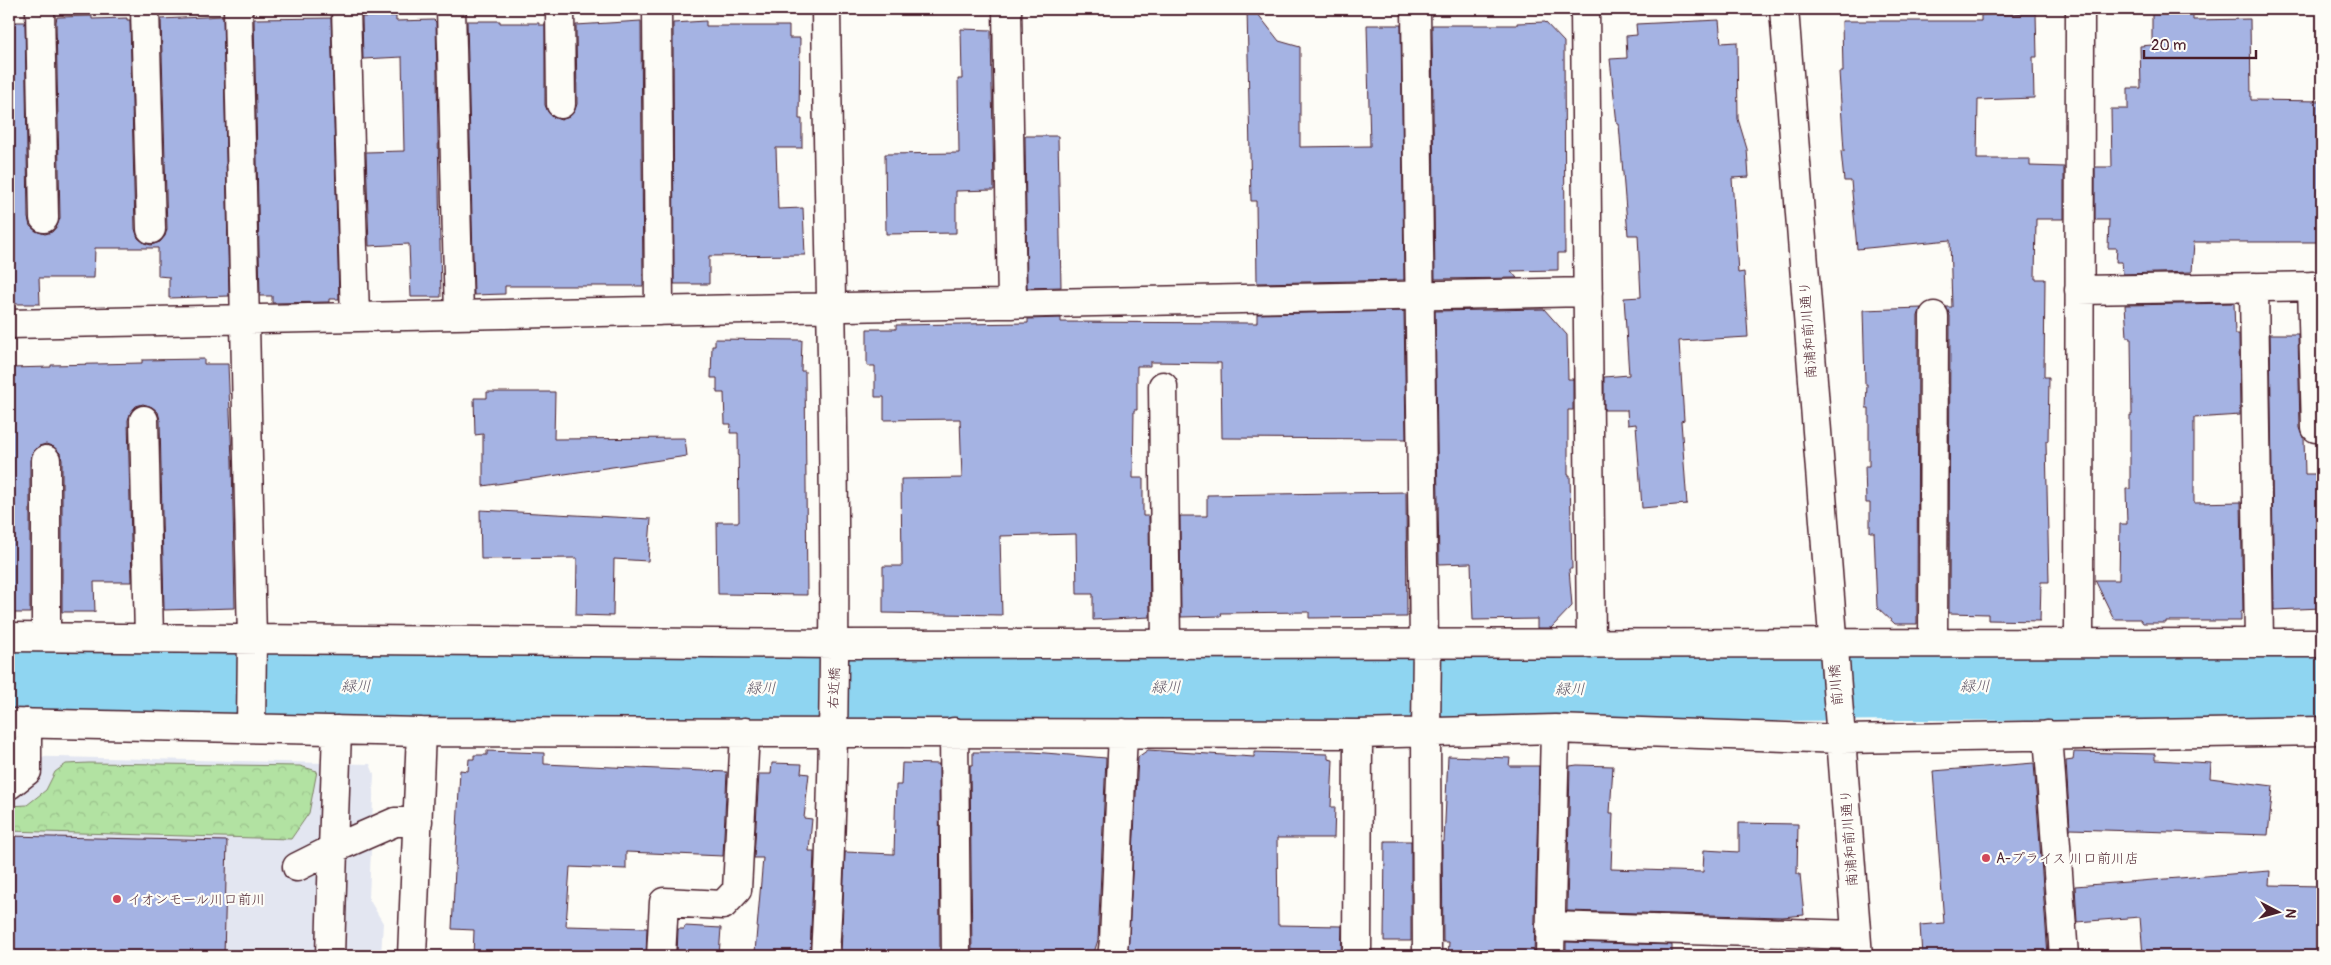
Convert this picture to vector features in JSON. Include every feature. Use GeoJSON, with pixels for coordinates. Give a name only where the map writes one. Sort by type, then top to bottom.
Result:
{"type":"FeatureCollection","features":[{"type":"Feature","properties":{"kind":"street"},"geometry":{"type":"LineString","coordinates":[[40,9],[44,218]]}},
{"type":"Feature","properties":{"kind":"street"},"geometry":{"type":"LineString","coordinates":[[145,9],[150,229]]}},
{"type":"Feature","properties":{"kind":"street"},"geometry":{"type":"LineString","coordinates":[[238,9],[252,639],[251,728]]}},
{"type":"Feature","properties":{"kind":"street"},"geometry":{"type":"LineString","coordinates":[[346,9],[355,317]]}},
{"type":"Feature","properties":{"kind":"street"},"geometry":{"type":"LineString","coordinates":[[451,9],[459,315]]}},
{"type":"Feature","properties":{"kind":"street"},"geometry":{"type":"LineString","coordinates":[[560,9],[561,104]]}},
{"type":"Feature","properties":{"kind":"street"},"geometry":{"type":"LineString","coordinates":[[657,9],[659,311]]}},
{"type":"Feature","properties":{"kind":"street","name":"右近橋"},"geometry":{"type":"LineString","coordinates":[[825,956],[831,849],[835,646],[832,307],[826,9]]}},
{"type":"Feature","properties":{"kind":"street"},"geometry":{"type":"LineString","coordinates":[[1007,9],[1012,304]]}},
{"type":"Feature","properties":{"kind":"street"},"geometry":{"type":"LineString","coordinates":[[1416,9],[1425,644],[1427,956]]}},
{"type":"Feature","properties":{"kind":"street"},"geometry":{"type":"LineString","coordinates":[[1585,9],[1591,644]]}},
{"type":"Feature","properties":{"kind":"street","name":"南浦和前川通り"},"geometry":{"type":"LineString","coordinates":[[1784,9],[1832,648]]}},
{"type":"Feature","properties":{"kind":"street"},"geometry":{"type":"LineString","coordinates":[[2079,642],[2080,9]]}},
{"type":"Feature","properties":{"kind":"street"},"geometry":{"type":"LineString","coordinates":[[2079,290],[2317,286],[2316,428]]}},
{"type":"Feature","properties":{"kind":"street"},"geometry":{"type":"LineString","coordinates":[[2254,288],[2259,643]]}},
{"type":"Feature","properties":{"kind":"street"},"geometry":{"type":"LineString","coordinates":[[9,324],[1588,292]]}},
{"type":"Feature","properties":{"kind":"street"},"geometry":{"type":"LineString","coordinates":[[1933,643],[1934,316]]}},
{"type":"Feature","properties":{"kind":"street"},"geometry":{"type":"LineString","coordinates":[[1163,386],[1166,644]]}},
{"type":"Feature","properties":{"kind":"street"},"geometry":{"type":"LineString","coordinates":[[144,420],[149,638]]}},
{"type":"Feature","properties":{"kind":"street"},"geometry":{"type":"LineString","coordinates":[[46,460],[46,638]]}},
{"type":"Feature","properties":{"kind":"street"},"geometry":{"type":"LineString","coordinates":[[9,637],[835,646],[1591,644],[1832,648],[1933,643],[2322,643]]}},
{"type":"Feature","properties":{"kind":"street","name":"前川橋"},"geometry":{"type":"LineString","coordinates":[[1832,648],[1840,729]]}},
{"type":"Feature","properties":{"kind":"street"},"geometry":{"type":"LineString","coordinates":[[9,785],[27,771],[18,723],[422,732],[745,732],[833,730],[1358,734],[1556,728],[1840,729],[2048,735],[2322,731]]}},
{"type":"Feature","properties":{"kind":"street"},"geometry":{"type":"LineString","coordinates":[[1550,956],[1556,728]]}},
{"type":"Feature","properties":{"kind":"street","name":"南浦和前川通り"},"geometry":{"type":"LineString","coordinates":[[1840,729],[1857,946]]}},
{"type":"Feature","properties":{"kind":"street"},"geometry":{"type":"LineString","coordinates":[[330,956],[337,730]]}},
{"type":"Feature","properties":{"kind":"street"},"geometry":{"type":"LineString","coordinates":[[412,956],[422,732]]}},
{"type":"Feature","properties":{"kind":"street"},"geometry":{"type":"LineString","coordinates":[[661,956],[664,902],[723,905],[738,890],[745,732]]}},
{"type":"Feature","properties":{"kind":"street"},"geometry":{"type":"LineString","coordinates":[[954,732],[956,956]]}},
{"type":"Feature","properties":{"kind":"street"},"geometry":{"type":"LineString","coordinates":[[1112,956],[1123,733]]}},
{"type":"Feature","properties":{"kind":"street"},"geometry":{"type":"LineString","coordinates":[[1357,956],[1358,734]]}},
{"type":"Feature","properties":{"kind":"street"},"geometry":{"type":"LineString","coordinates":[[2048,735],[2064,956]]}},
{"type":"Feature","properties":{"kind":"street"},"geometry":{"type":"LineString","coordinates":[[297,866],[395,822],[418,821]]}},
{"type":"Feature","properties":{"kind":"street"},"geometry":{"type":"LineString","coordinates":[[1550,926],[1857,946]]}},
{"type":"Feature","properties":{"kind":"shaded area"},"geometry":{"type":"Polygon","coordinates":[[[9,756],[370,764],[374,774],[369,899],[383,923],[381,956],[9,956],[9,756]]]}},
{"type":"Feature","properties":{"kind":"green space"},"geometry":{"type":"Polygon","coordinates":[[[66,764],[300,766],[317,771],[309,813],[291,839],[9,831],[9,806],[27,805],[46,790],[55,772],[66,764]]]}},
{"type":"Feature","properties":{"kind":"building"},"geometry":{"type":"Polygon","coordinates":[[[1247,9],[1254,9],[1279,41],[1300,47],[1300,147],[1370,146],[1367,25],[1401,25],[1404,280],[1257,283],[1256,201],[1251,201],[1247,9]]]}},
{"type":"Feature","properties":{"kind":"building"},"geometry":{"type":"Polygon","coordinates":[[[2036,13],[2037,57],[2033,57],[2034,98],[1978,100],[1977,159],[2030,159],[2030,166],[2064,167],[2064,219],[2036,219],[2035,279],[2045,279],[2044,377],[2049,377],[2048,441],[2046,441],[2049,582],[2041,582],[2040,621],[1988,620],[1988,614],[1949,613],[1950,316],[1946,307],[1952,307],[1950,240],[1857,249],[1851,181],[1844,181],[1841,151],[1844,151],[1839,72],[1843,72],[1842,21],[1981,21],[1981,15],[2036,13]]]}},
{"type":"Feature","properties":{"kind":"building"},"geometry":{"type":"Polygon","coordinates":[[[2152,14],[2193,14],[2193,20],[2250,19],[2251,100],[2322,101],[2322,242],[2194,242],[2192,272],[2123,274],[2122,262],[2116,262],[2117,248],[2108,248],[2109,220],[2095,220],[2095,167],[2112,167],[2111,109],[2128,109],[2128,88],[2141,88],[2140,46],[2152,45],[2152,14]]]}},
{"type":"Feature","properties":{"kind":"building"},"geometry":{"type":"Polygon","coordinates":[[[92,16],[92,19],[127,18],[127,20],[130,20],[135,229],[138,238],[144,243],[151,245],[160,242],[165,236],[167,229],[161,19],[223,16],[229,296],[169,298],[169,277],[158,276],[158,248],[95,248],[94,278],[39,278],[40,304],[9,304],[9,22],[25,22],[28,218],[30,226],[36,231],[45,234],[52,232],[60,218],[57,17],[92,16]]]}},
{"type":"Feature","properties":{"kind":"building"},"geometry":{"type":"Polygon","coordinates":[[[396,16],[396,21],[434,20],[436,22],[441,297],[411,297],[409,244],[369,246],[366,152],[404,151],[402,57],[363,59],[362,17],[396,16]]]}},
{"type":"Feature","properties":{"kind":"building"},"geometry":{"type":"Polygon","coordinates":[[[331,18],[339,299],[329,299],[329,302],[272,303],[272,296],[260,296],[254,19],[331,18]]]}},
{"type":"Feature","properties":{"kind":"building"},"geometry":{"type":"Polygon","coordinates":[[[1719,20],[1721,43],[1737,42],[1738,119],[1747,149],[1749,177],[1732,178],[1738,273],[1744,272],[1748,337],[1679,341],[1684,420],[1681,421],[1687,504],[1642,508],[1636,424],[1628,425],[1627,410],[1604,410],[1604,377],[1629,375],[1624,298],[1641,297],[1638,235],[1628,235],[1619,124],[1617,124],[1610,59],[1627,58],[1626,36],[1637,35],[1636,24],[1719,20]]]}},
{"type":"Feature","properties":{"kind":"building"},"geometry":{"type":"Polygon","coordinates":[[[467,21],[539,23],[539,25],[545,25],[545,105],[553,117],[561,120],[569,117],[574,112],[577,104],[576,25],[641,21],[643,286],[505,286],[505,294],[474,295],[467,21]]]}},
{"type":"Feature","properties":{"kind":"building"},"geometry":{"type":"Polygon","coordinates":[[[706,21],[706,26],[789,26],[789,38],[800,38],[799,119],[802,119],[802,148],[776,148],[778,209],[803,208],[805,255],[709,256],[709,284],[674,284],[673,23],[706,21]]]}},
{"type":"Feature","properties":{"kind":"building"},"geometry":{"type":"Polygon","coordinates":[[[1545,22],[1564,42],[1565,253],[1558,253],[1558,270],[1511,271],[1517,278],[1435,279],[1432,25],[1517,25],[1517,23],[1545,22]]]}},
{"type":"Feature","properties":{"kind":"building"},"geometry":{"type":"Polygon","coordinates":[[[961,29],[991,30],[994,190],[956,191],[956,233],[886,234],[885,154],[959,153],[958,79],[962,79],[961,29]]]}},
{"type":"Feature","properties":{"kind":"building"},"geometry":{"type":"Polygon","coordinates":[[[1025,136],[1058,136],[1061,287],[1027,288],[1025,136]]]}},
{"type":"Feature","properties":{"kind":"building"},"geometry":{"type":"Polygon","coordinates":[[[2234,303],[2235,334],[2239,334],[2240,415],[2194,418],[2194,503],[2241,502],[2243,611],[2241,612],[2241,621],[2166,621],[2166,623],[2143,623],[2140,619],[2114,619],[2095,580],[2119,580],[2120,524],[2127,524],[2126,489],[2130,489],[2130,415],[2132,415],[2131,337],[2127,337],[2125,305],[2234,303]]]}},
{"type":"Feature","properties":{"kind":"building"},"geometry":{"type":"Polygon","coordinates":[[[1921,308],[1918,316],[1917,624],[1895,624],[1877,607],[1874,532],[1870,532],[1870,503],[1866,503],[1865,466],[1869,466],[1869,408],[1866,408],[1867,384],[1865,384],[1863,310],[1921,308]]]}},
{"type":"Feature","properties":{"kind":"building"},"geometry":{"type":"Polygon","coordinates":[[[1544,309],[1567,335],[1568,379],[1573,379],[1573,410],[1568,410],[1568,475],[1570,475],[1572,569],[1569,569],[1572,606],[1551,628],[1537,628],[1537,619],[1473,620],[1471,563],[1439,564],[1435,311],[1544,309]]]}},
{"type":"Feature","properties":{"kind":"building"},"geometry":{"type":"Polygon","coordinates":[[[1404,311],[1406,439],[1222,438],[1221,363],[1150,362],[1150,366],[1137,366],[1137,410],[1134,410],[1133,478],[1143,478],[1143,516],[1149,516],[1150,617],[1093,620],[1093,594],[1077,594],[1076,534],[1000,536],[1002,615],[883,613],[883,566],[902,566],[901,479],[962,478],[960,419],[884,420],[884,397],[875,397],[875,366],[867,366],[867,329],[896,329],[896,325],[1028,323],[1028,319],[1061,318],[1061,322],[1257,323],[1257,314],[1404,311]]]}},
{"type":"Feature","properties":{"kind":"building"},"geometry":{"type":"Polygon","coordinates":[[[2270,334],[2298,334],[2300,428],[2304,437],[2305,474],[2322,474],[2322,608],[2274,610],[2270,334]]]}},
{"type":"Feature","properties":{"kind":"building"},"geometry":{"type":"Polygon","coordinates":[[[715,339],[802,340],[801,371],[805,371],[807,595],[718,594],[717,522],[739,522],[738,433],[730,433],[731,424],[725,424],[724,393],[717,393],[717,378],[711,378],[712,346],[715,346],[715,339]]]}},
{"type":"Feature","properties":{"kind":"building"},"geometry":{"type":"Polygon","coordinates":[[[204,359],[204,364],[228,364],[235,608],[164,610],[160,420],[158,412],[152,407],[143,404],[136,406],[128,420],[132,582],[94,582],[95,612],[62,612],[62,460],[60,453],[54,447],[46,444],[39,446],[33,452],[30,460],[30,613],[9,613],[9,368],[142,363],[142,360],[204,359]]]}},
{"type":"Feature","properties":{"kind":"building"},"geometry":{"type":"Polygon","coordinates":[[[487,392],[555,392],[554,439],[685,438],[687,456],[483,486],[483,434],[475,435],[474,398],[487,398],[487,392]]]}},
{"type":"Feature","properties":{"kind":"building"},"geometry":{"type":"Polygon","coordinates":[[[1406,492],[1407,617],[1309,618],[1309,612],[1221,613],[1222,616],[1181,617],[1180,516],[1207,516],[1207,495],[1406,492]]]}},
{"type":"Feature","properties":{"kind":"building"},"geometry":{"type":"Polygon","coordinates":[[[480,510],[651,519],[648,561],[614,559],[613,616],[576,615],[577,558],[481,559],[480,510]]]}},
{"type":"Feature","properties":{"kind":"building"},"geometry":{"type":"Polygon","coordinates":[[[1148,750],[1254,757],[1254,752],[1328,754],[1328,759],[1333,760],[1331,807],[1335,807],[1334,838],[1277,838],[1278,925],[1342,926],[1341,955],[1191,956],[1128,951],[1138,757],[1148,750]]]}},
{"type":"Feature","properties":{"kind":"building"},"geometry":{"type":"Polygon","coordinates":[[[487,751],[544,753],[544,764],[727,772],[723,856],[626,852],[626,869],[570,867],[566,926],[647,928],[646,956],[473,956],[474,930],[452,929],[460,770],[468,771],[469,759],[474,759],[474,755],[487,755],[487,751]]]}},
{"type":"Feature","properties":{"kind":"building"},"geometry":{"type":"Polygon","coordinates":[[[973,752],[1033,752],[1106,758],[1098,940],[1093,956],[972,956],[970,765],[973,765],[973,752]]]}},
{"type":"Feature","properties":{"kind":"building"},"geometry":{"type":"Polygon","coordinates":[[[2074,752],[2155,754],[2155,760],[2211,763],[2210,778],[2273,786],[2268,835],[2070,829],[2066,761],[2073,760],[2074,752]]]}},
{"type":"Feature","properties":{"kind":"building"},"geometry":{"type":"Polygon","coordinates":[[[1448,756],[1510,758],[1509,766],[1539,766],[1534,956],[1448,956],[1449,942],[1443,942],[1442,842],[1444,842],[1448,756]]]}},
{"type":"Feature","properties":{"kind":"building"},"geometry":{"type":"Polygon","coordinates":[[[772,763],[802,764],[801,773],[809,774],[804,818],[812,819],[809,851],[814,851],[810,956],[755,952],[763,858],[754,858],[759,774],[771,774],[772,763]]]}},
{"type":"Feature","properties":{"kind":"building"},"geometry":{"type":"Polygon","coordinates":[[[902,763],[939,764],[940,956],[841,956],[845,852],[894,854],[896,785],[901,785],[902,763]]]}},
{"type":"Feature","properties":{"kind":"building"},"geometry":{"type":"Polygon","coordinates":[[[2034,763],[2048,956],[1922,956],[1920,925],[1944,923],[1933,771],[2034,763]]]}},
{"type":"Feature","properties":{"kind":"building"},"geometry":{"type":"Polygon","coordinates":[[[1570,766],[1613,766],[1610,813],[1613,813],[1611,869],[1703,872],[1704,850],[1739,852],[1739,823],[1798,824],[1797,874],[1800,874],[1804,915],[1782,917],[1567,911],[1570,766]]]}},
{"type":"Feature","properties":{"kind":"building","name":"イオンモール川口前川"},"geometry":{"type":"Polygon","coordinates":[[[9,836],[227,841],[224,956],[9,956],[9,836]]]}},
{"type":"Feature","properties":{"kind":"building"},"geometry":{"type":"Polygon","coordinates":[[[1385,841],[1411,841],[1411,941],[1384,941],[1385,841]]]}},
{"type":"Feature","properties":{"kind":"building"},"geometry":{"type":"Polygon","coordinates":[[[2270,871],[2269,885],[2322,886],[2322,956],[2143,956],[2140,917],[2077,922],[2075,886],[2270,871]]]}},
{"type":"Feature","properties":{"kind":"building"},"geometry":{"type":"Polygon","coordinates":[[[685,926],[721,928],[719,956],[677,956],[678,929],[684,929],[685,926]]]}},
{"type":"Feature","properties":{"kind":"building"},"geometry":{"type":"Polygon","coordinates":[[[1566,942],[1672,945],[1672,956],[1566,956],[1566,942]]]}},
{"type":"Feature","properties":{"kind":"waterway","name":"緑川"},"geometry":{"type":"LineString","coordinates":[[9,683],[867,689],[1248,688],[1419,685],[1543,689],[1908,686],[2322,688]]}},
{"type":"Feature","properties":{"kind":"place","name":"A-プライス 川口前川店"},"geometry":{"type":"Point","coordinates":[1986,858]}},
{"type":"Feature","properties":{"kind":"place","name":"イオンモール川口前川"},"geometry":{"type":"Point","coordinates":[117,899]}}]}
